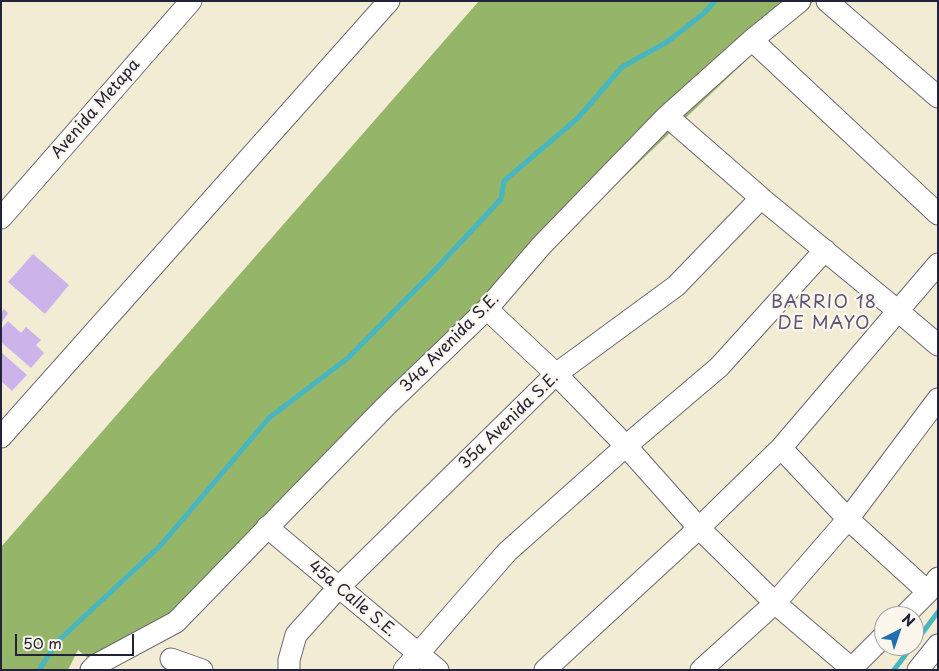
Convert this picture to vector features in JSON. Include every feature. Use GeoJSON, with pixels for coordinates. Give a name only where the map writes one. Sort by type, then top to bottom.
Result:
{"type":"FeatureCollection","features":[{"type":"Feature","properties":{"kind":"street","name":"Avenida Metapa"},"geometry":{"type":"LineString","coordinates":[[1,218],[192,1]]}},
{"type":"Feature","properties":{"kind":"street"},"geometry":{"type":"LineString","coordinates":[[1,437],[389,1]]}},
{"type":"Feature","properties":{"kind":"street","name":"34a Avenida S.E."},"geometry":{"type":"LineString","coordinates":[[91,670],[96,665],[176,622],[386,406],[487,309],[541,246],[667,116],[752,40],[800,1]]}},
{"type":"Feature","properties":{"kind":"street"},"geometry":{"type":"LineString","coordinates":[[827,1],[938,97]]}},
{"type":"Feature","properties":{"kind":"street"},"geometry":{"type":"LineString","coordinates":[[752,40],[938,214]]}},
{"type":"Feature","properties":{"kind":"street"},"geometry":{"type":"LineString","coordinates":[[667,116],[760,198],[938,345]]}},
{"type":"Feature","properties":{"kind":"street","name":"35a Avenida S.E."},"geometry":{"type":"LineString","coordinates":[[289,670],[289,660],[296,635],[338,588],[556,374],[676,286],[760,198]]}},
{"type":"Feature","properties":{"kind":"street"},"geometry":{"type":"LineString","coordinates":[[411,662],[507,552],[626,446],[719,367],[825,250]]}},
{"type":"Feature","properties":{"kind":"street"},"geometry":{"type":"LineString","coordinates":[[545,670],[699,528],[781,448],[938,264]]}},
{"type":"Feature","properties":{"kind":"street"},"geometry":{"type":"LineString","coordinates":[[487,309],[556,374],[626,446],[699,528],[775,603],[851,669],[874,646]]}},
{"type":"Feature","properties":{"kind":"street"},"geometry":{"type":"LineString","coordinates":[[701,670],[775,603],[848,519],[938,399]]}},
{"type":"Feature","properties":{"kind":"street"},"geometry":{"type":"LineString","coordinates":[[781,448],[848,519],[933,585],[913,606]]}},
{"type":"Feature","properties":{"kind":"street","name":"45a Calle S.E."},"geometry":{"type":"LineString","coordinates":[[267,527],[338,588],[411,662],[438,670]]}},
{"type":"Feature","properties":{"kind":"street"},"geometry":{"type":"LineString","coordinates":[[918,670],[938,645]]}},
{"type":"Feature","properties":{"kind":"street"},"geometry":{"type":"LineString","coordinates":[[171,659],[202,670]]}},
{"type":"Feature","properties":{"kind":"green space"},"geometry":{"type":"Polygon","coordinates":[[[479,1],[814,1],[759,48],[544,253],[176,622],[96,665],[78,650],[68,670],[1,670],[1,547],[479,1]]]}},
{"type":"Feature","properties":{"kind":"building"},"geometry":{"type":"Polygon","coordinates":[[[33,254],[69,285],[45,314],[8,282],[33,254]]]}},
{"type":"Feature","properties":{"kind":"building"},"geometry":{"type":"Polygon","coordinates":[[[4,309],[8,313],[1,324],[1,312],[4,309]]]}},
{"type":"Feature","properties":{"kind":"building"},"geometry":{"type":"Polygon","coordinates":[[[8,321],[21,333],[26,327],[41,340],[36,345],[44,353],[31,368],[1,342],[1,329],[8,321]]]}},
{"type":"Feature","properties":{"kind":"building"},"geometry":{"type":"Polygon","coordinates":[[[1,352],[27,375],[12,391],[1,381],[1,352]]]}},
{"type":"Feature","properties":{"kind":"waterway"},"geometry":{"type":"LineString","coordinates":[[39,670],[57,642],[160,546],[269,418],[348,358],[433,272],[501,199],[504,181],[578,118],[622,67],[667,42],[703,14],[715,1]]}},
{"type":"Feature","properties":{"kind":"waterway"},"geometry":{"type":"LineString","coordinates":[[924,631],[938,612]]}},
{"type":"Feature","properties":{"kind":"waterway"},"geometry":{"type":"LineString","coordinates":[[894,670],[904,656]]}},
{"type":"Feature","properties":{"kind":"district","name":"BARRIO 18 DE MAYO"},"geometry":{"type":"Point","coordinates":[824,313]}}]}
